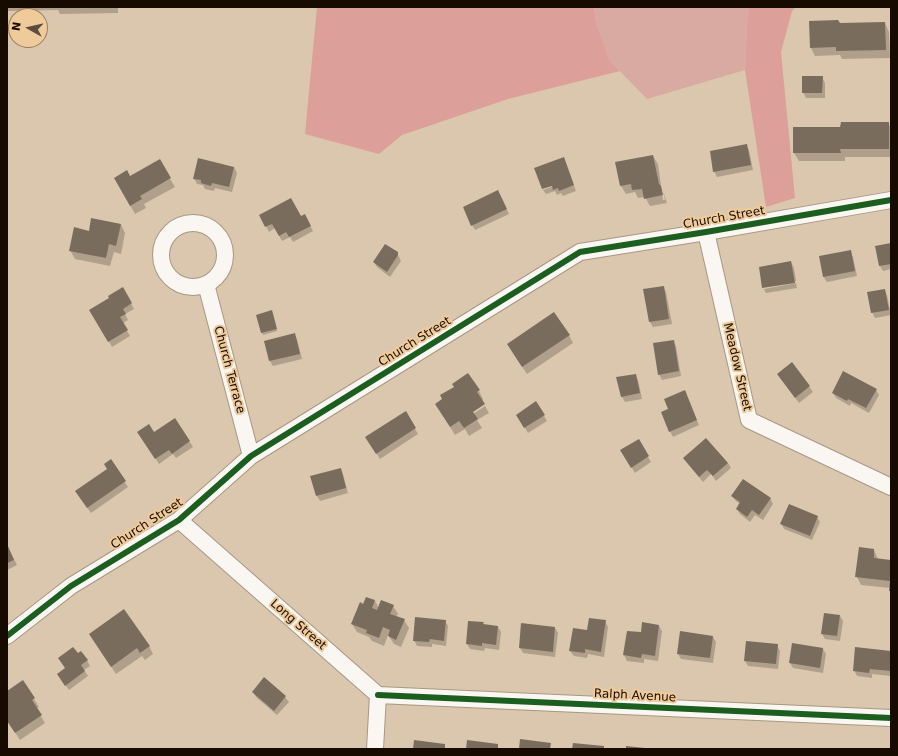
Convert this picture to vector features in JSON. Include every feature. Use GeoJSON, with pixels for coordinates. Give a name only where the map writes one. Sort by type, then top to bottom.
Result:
{"type":"FeatureCollection","features":[{"type":"Feature","properties":{"kind":"street","name":"Church Street"},"geometry":{"type":"LineString","coordinates":[[7,636],[71,586],[179,520],[251,456],[580,252],[891,200]]}},
{"type":"Feature","properties":{"kind":"street","name":"Meadow Street"},"geometry":{"type":"LineString","coordinates":[[706,232],[750,420],[891,487]]}},
{"type":"Feature","properties":{"kind":"street","name":"Church Terrace"},"geometry":{"type":"LineString","coordinates":[[206,284],[251,456]]}},
{"type":"Feature","properties":{"kind":"street","name":"Long Street"},"geometry":{"type":"LineString","coordinates":[[179,520],[378,695]]}},
{"type":"Feature","properties":{"kind":"street","name":"Ralph Avenue"},"geometry":{"type":"LineString","coordinates":[[378,695],[891,718]]}},
{"type":"Feature","properties":{"kind":"street"},"geometry":{"type":"LineString","coordinates":[[375,749],[378,695]]}},
{"type":"Feature","properties":{"kind":"shaded area"},"geometry":{"type":"Polygon","coordinates":[[[317,7],[594,7],[596,23],[610,61],[620,71],[508,99],[402,135],[379,154],[305,134],[317,7]]]}},
{"type":"Feature","properties":{"kind":"shaded area"},"geometry":{"type":"Polygon","coordinates":[[[594,7],[748,7],[745,70],[647,99],[610,61],[596,23],[594,7]]]}},
{"type":"Feature","properties":{"kind":"shaded area"},"geometry":{"type":"Polygon","coordinates":[[[748,7],[796,7],[792,11],[781,52],[795,198],[766,207],[745,70],[748,7]]]}},
{"type":"Feature","properties":{"kind":"building"},"geometry":{"type":"Polygon","coordinates":[[[838,20],[840,23],[885,22],[886,50],[836,51],[836,47],[810,48],[809,21],[838,20]]]}},
{"type":"Feature","properties":{"kind":"building"},"geometry":{"type":"Polygon","coordinates":[[[802,76],[823,76],[822,93],[802,93],[802,76]]]}},
{"type":"Feature","properties":{"kind":"building"},"geometry":{"type":"Polygon","coordinates":[[[841,122],[889,122],[889,149],[840,149],[841,153],[793,153],[793,127],[840,127],[841,122]]]}},
{"type":"Feature","properties":{"kind":"building"},"geometry":{"type":"Polygon","coordinates":[[[747,144],[751,165],[713,172],[710,151],[747,144]]]}},
{"type":"Feature","properties":{"kind":"building"},"geometry":{"type":"Polygon","coordinates":[[[653,155],[659,184],[663,195],[644,199],[642,189],[632,190],[631,184],[620,186],[615,162],[653,155]]]}},
{"type":"Feature","properties":{"kind":"building"},"geometry":{"type":"Polygon","coordinates":[[[564,157],[574,185],[559,191],[558,188],[553,190],[552,186],[542,189],[534,168],[564,157]]]}},
{"type":"Feature","properties":{"kind":"building"},"geometry":{"type":"Polygon","coordinates":[[[198,158],[234,167],[229,187],[212,183],[211,186],[201,183],[201,180],[193,179],[198,158]]]}},
{"type":"Feature","properties":{"kind":"building"},"geometry":{"type":"Polygon","coordinates":[[[160,159],[171,178],[140,196],[142,199],[130,206],[114,178],[127,170],[130,176],[160,159]]]}},
{"type":"Feature","properties":{"kind":"building"},"geometry":{"type":"Polygon","coordinates":[[[498,190],[507,209],[471,226],[463,207],[498,190]]]}},
{"type":"Feature","properties":{"kind":"building"},"geometry":{"type":"Polygon","coordinates":[[[291,198],[301,216],[305,214],[311,226],[289,237],[286,232],[279,236],[272,224],[265,227],[259,215],[291,198]]]}},
{"type":"Feature","properties":{"kind":"building"},"geometry":{"type":"Polygon","coordinates":[[[91,218],[121,224],[116,246],[109,244],[106,258],[69,251],[74,227],[89,231],[91,218]]]}},
{"type":"Feature","properties":{"kind":"building"},"geometry":{"type":"Polygon","coordinates":[[[891,243],[891,264],[879,266],[875,246],[891,243]]]}},
{"type":"Feature","properties":{"kind":"building"},"geometry":{"type":"Polygon","coordinates":[[[385,244],[398,252],[398,255],[387,272],[373,262],[385,244]]]}},
{"type":"Feature","properties":{"kind":"building"},"geometry":{"type":"Polygon","coordinates":[[[851,250],[855,271],[823,277],[819,256],[851,250]]]}},
{"type":"Feature","properties":{"kind":"building"},"geometry":{"type":"Polygon","coordinates":[[[791,261],[795,283],[762,288],[759,267],[791,261]]]}},
{"type":"Feature","properties":{"kind":"building"},"geometry":{"type":"Polygon","coordinates":[[[664,286],[669,319],[649,322],[643,289],[664,286]]]}},
{"type":"Feature","properties":{"kind":"building"},"geometry":{"type":"Polygon","coordinates":[[[123,287],[132,303],[123,309],[126,314],[120,317],[128,330],[108,342],[89,310],[109,298],[108,296],[123,287]]]}},
{"type":"Feature","properties":{"kind":"building"},"geometry":{"type":"Polygon","coordinates":[[[885,289],[889,310],[871,313],[867,292],[885,289]]]}},
{"type":"Feature","properties":{"kind":"building"},"geometry":{"type":"Polygon","coordinates":[[[272,310],[277,329],[261,333],[256,315],[272,310]]]}},
{"type":"Feature","properties":{"kind":"building"},"geometry":{"type":"Polygon","coordinates":[[[554,312],[570,335],[522,367],[507,344],[554,312]]]}},
{"type":"Feature","properties":{"kind":"building"},"geometry":{"type":"Polygon","coordinates":[[[295,333],[300,354],[269,361],[264,341],[295,333]]]}},
{"type":"Feature","properties":{"kind":"building"},"geometry":{"type":"Polygon","coordinates":[[[674,340],[679,371],[658,375],[653,343],[674,340]]]}},
{"type":"Feature","properties":{"kind":"building"},"geometry":{"type":"Polygon","coordinates":[[[792,362],[810,386],[795,398],[777,374],[792,362]]]}},
{"type":"Feature","properties":{"kind":"building"},"geometry":{"type":"Polygon","coordinates":[[[843,371],[877,389],[866,408],[848,399],[847,401],[832,393],[843,371]]]}},
{"type":"Feature","properties":{"kind":"building"},"geometry":{"type":"Polygon","coordinates":[[[468,373],[480,390],[477,392],[485,404],[473,412],[478,419],[464,428],[459,421],[450,427],[435,404],[442,399],[440,395],[454,387],[452,384],[468,373]]]}},
{"type":"Feature","properties":{"kind":"building"},"geometry":{"type":"Polygon","coordinates":[[[636,374],[640,393],[621,397],[616,377],[636,374]]]}},
{"type":"Feature","properties":{"kind":"building"},"geometry":{"type":"Polygon","coordinates":[[[685,390],[697,420],[669,432],[661,412],[668,409],[664,399],[685,390]]]}},
{"type":"Feature","properties":{"kind":"building"},"geometry":{"type":"Polygon","coordinates":[[[536,401],[545,415],[524,428],[516,415],[536,401]]]}},
{"type":"Feature","properties":{"kind":"building"},"geometry":{"type":"Polygon","coordinates":[[[406,411],[416,428],[376,454],[365,437],[406,411]]]}},
{"type":"Feature","properties":{"kind":"building"},"geometry":{"type":"Polygon","coordinates":[[[175,418],[190,441],[172,454],[169,450],[155,459],[137,432],[149,424],[154,432],[175,418]]]}},
{"type":"Feature","properties":{"kind":"building"},"geometry":{"type":"Polygon","coordinates":[[[706,438],[728,463],[713,476],[707,470],[699,477],[683,458],[706,438]]]}},
{"type":"Feature","properties":{"kind":"building"},"geometry":{"type":"Polygon","coordinates":[[[639,439],[649,456],[631,468],[620,450],[639,439]]]}},
{"type":"Feature","properties":{"kind":"building"},"geometry":{"type":"Polygon","coordinates":[[[111,459],[126,481],[87,508],[75,491],[107,469],[104,464],[111,459]]]}},
{"type":"Feature","properties":{"kind":"building"},"geometry":{"type":"Polygon","coordinates":[[[341,468],[346,488],[316,496],[310,476],[341,468]]]}},
{"type":"Feature","properties":{"kind":"building"},"geometry":{"type":"Polygon","coordinates":[[[743,479],[771,498],[759,515],[752,510],[747,517],[736,509],[740,502],[731,496],[743,479]]]}},
{"type":"Feature","properties":{"kind":"building"},"geometry":{"type":"Polygon","coordinates":[[[789,504],[818,516],[810,536],[780,524],[789,504]]]}},
{"type":"Feature","properties":{"kind":"building"},"geometry":{"type":"Polygon","coordinates":[[[7,544],[14,560],[7,563],[7,544]]]}},
{"type":"Feature","properties":{"kind":"building"},"geometry":{"type":"Polygon","coordinates":[[[859,547],[874,549],[874,558],[891,560],[891,591],[889,591],[890,581],[855,577],[859,547]]]}},
{"type":"Feature","properties":{"kind":"building"},"geometry":{"type":"Polygon","coordinates":[[[366,597],[375,600],[372,608],[377,610],[381,600],[394,605],[390,614],[405,619],[396,640],[388,636],[390,630],[383,627],[379,638],[366,633],[367,630],[351,624],[360,602],[363,604],[366,597]]]}},
{"type":"Feature","properties":{"kind":"building"},"geometry":{"type":"Polygon","coordinates":[[[124,609],[150,646],[140,653],[137,648],[111,667],[89,634],[124,609]]]}},
{"type":"Feature","properties":{"kind":"building"},"geometry":{"type":"Polygon","coordinates":[[[824,613],[840,615],[837,636],[821,634],[824,613]]]}},
{"type":"Feature","properties":{"kind":"building"},"geometry":{"type":"Polygon","coordinates":[[[415,617],[446,620],[444,641],[430,639],[429,642],[413,641],[415,617]]]}},
{"type":"Feature","properties":{"kind":"building"},"geometry":{"type":"Polygon","coordinates":[[[589,618],[606,620],[601,652],[585,649],[585,653],[569,651],[573,628],[587,630],[589,618]]]}},
{"type":"Feature","properties":{"kind":"building"},"geometry":{"type":"Polygon","coordinates":[[[468,621],[484,622],[483,624],[498,626],[496,645],[482,643],[482,646],[466,644],[468,621]]]}},
{"type":"Feature","properties":{"kind":"building"},"geometry":{"type":"Polygon","coordinates":[[[642,622],[659,625],[655,656],[642,654],[641,658],[623,655],[627,631],[641,632],[642,622]]]}},
{"type":"Feature","properties":{"kind":"building"},"geometry":{"type":"Polygon","coordinates":[[[521,623],[555,627],[553,652],[519,648],[521,623]]]}},
{"type":"Feature","properties":{"kind":"building"},"geometry":{"type":"Polygon","coordinates":[[[680,631],[713,636],[710,658],[677,654],[680,631]]]}},
{"type":"Feature","properties":{"kind":"building"},"geometry":{"type":"Polygon","coordinates":[[[746,641],[778,644],[776,664],[744,661],[746,641]]]}},
{"type":"Feature","properties":{"kind":"building"},"geometry":{"type":"Polygon","coordinates":[[[792,643],[823,648],[820,668],[789,663],[792,643]]]}},
{"type":"Feature","properties":{"kind":"building"},"geometry":{"type":"Polygon","coordinates":[[[73,647],[78,653],[81,651],[88,660],[81,665],[85,671],[65,686],[57,674],[65,668],[58,658],[73,647]]]}},
{"type":"Feature","properties":{"kind":"building"},"geometry":{"type":"Polygon","coordinates":[[[855,647],[891,651],[891,671],[870,669],[869,673],[853,671],[855,647]]]}},
{"type":"Feature","properties":{"kind":"building"},"geometry":{"type":"Polygon","coordinates":[[[264,677],[286,696],[274,711],[252,692],[264,677]]]}},
{"type":"Feature","properties":{"kind":"building"},"geometry":{"type":"Polygon","coordinates":[[[23,680],[35,698],[32,700],[42,715],[15,733],[7,721],[7,691],[23,680]]]}},
{"type":"Feature","properties":{"kind":"building"},"geometry":{"type":"Polygon","coordinates":[[[520,739],[551,743],[550,749],[519,749],[520,739]]]}},
{"type":"Feature","properties":{"kind":"building"},"geometry":{"type":"Polygon","coordinates":[[[414,740],[445,744],[445,749],[413,749],[414,740]]]}},
{"type":"Feature","properties":{"kind":"building"},"geometry":{"type":"Polygon","coordinates":[[[467,740],[498,744],[498,749],[466,749],[467,740]]]}},
{"type":"Feature","properties":{"kind":"building"},"geometry":{"type":"Polygon","coordinates":[[[573,743],[604,746],[604,749],[572,749],[573,743]]]}},
{"type":"Feature","properties":{"kind":"building"},"geometry":{"type":"Polygon","coordinates":[[[626,746],[645,748],[645,749],[626,749],[626,746]]]}},
{"type":"Feature","properties":{"kind":"cycle path"},"geometry":{"type":"LineString","coordinates":[[7,636],[71,586],[179,520],[251,456],[580,252],[891,200]]}},
{"type":"Feature","properties":{"kind":"cycle path"},"geometry":{"type":"LineString","coordinates":[[378,695],[891,718]]}}]}
